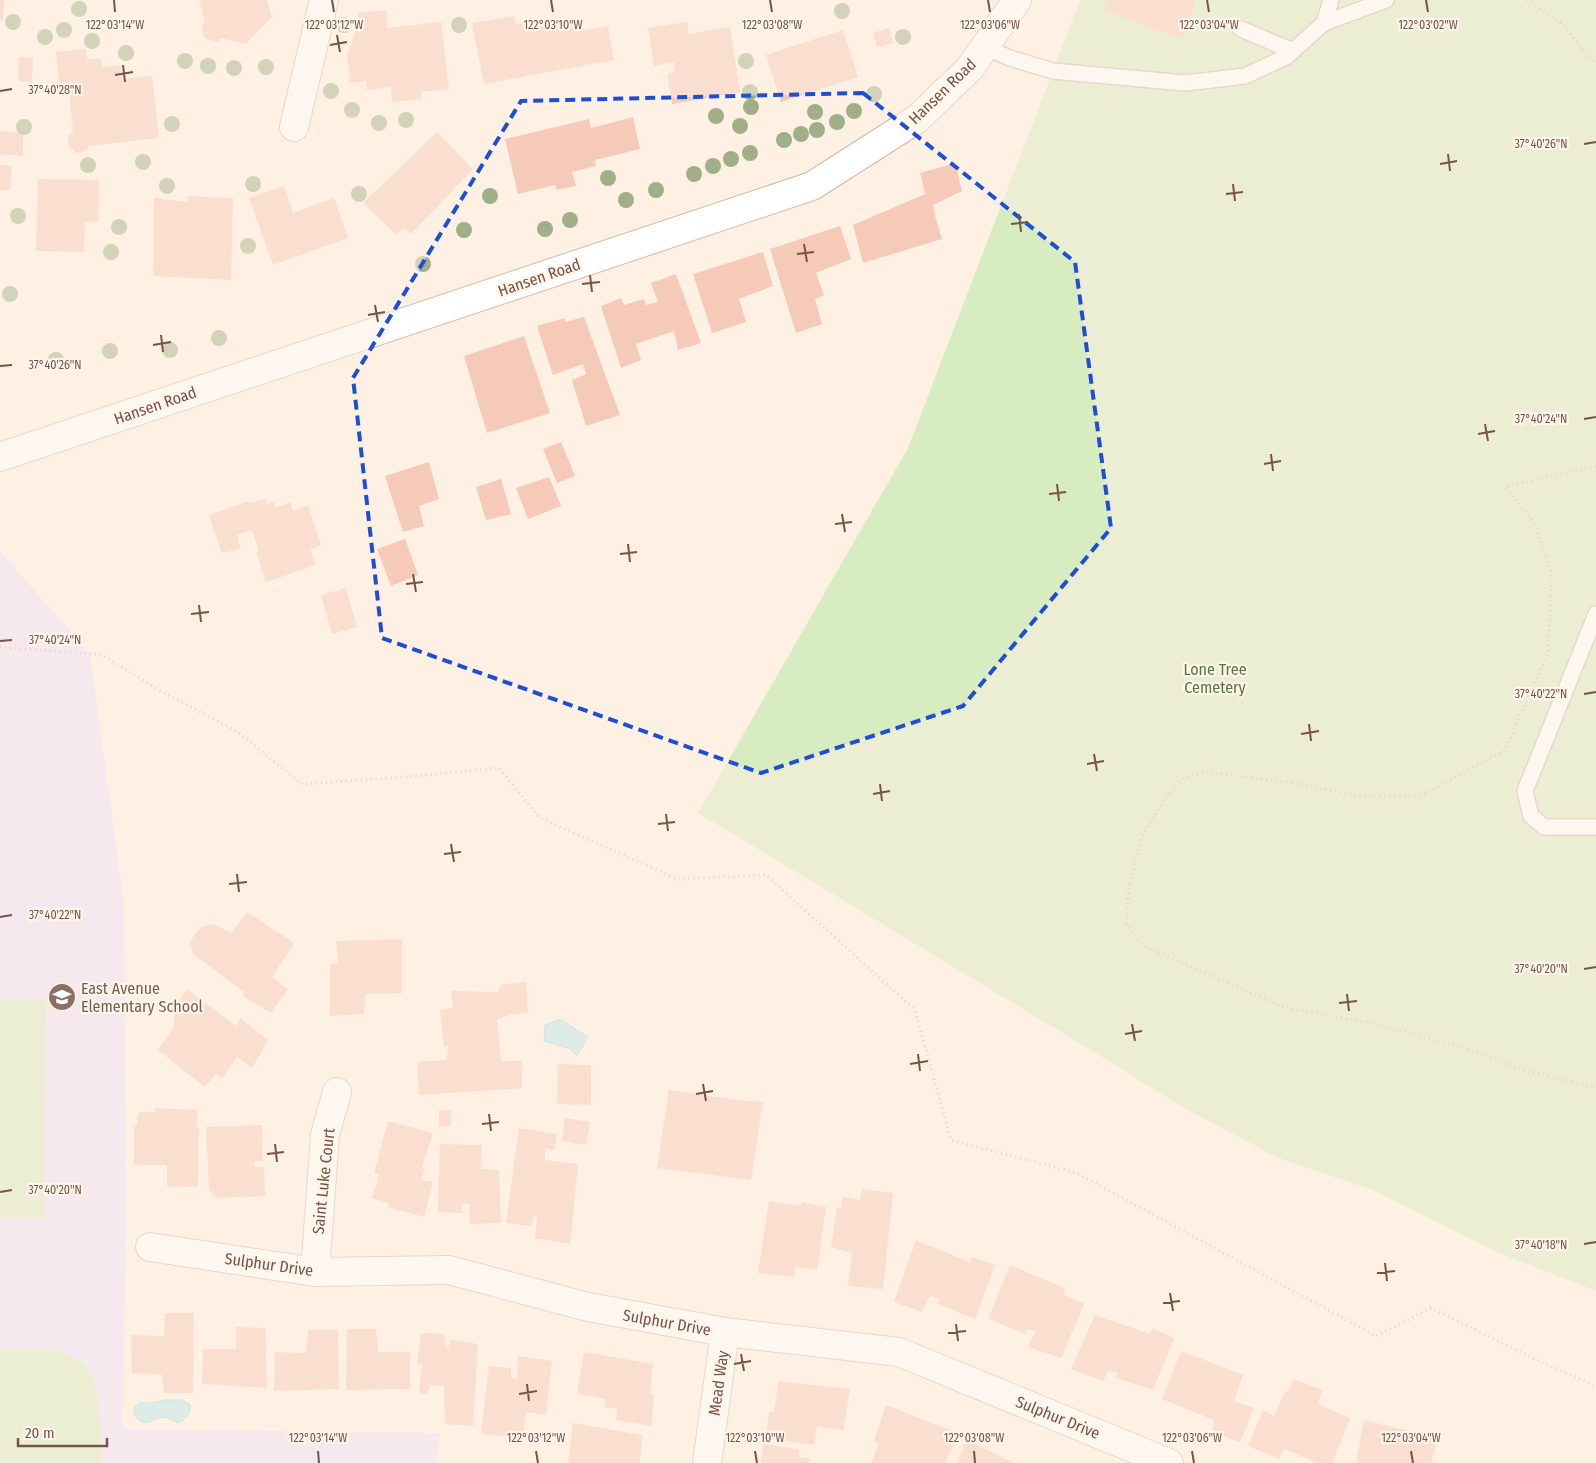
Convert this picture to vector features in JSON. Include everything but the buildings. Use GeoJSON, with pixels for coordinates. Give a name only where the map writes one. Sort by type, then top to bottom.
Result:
{"type":"FeatureCollection","features":[{"type":"Feature","properties":{"kind":"street"},"geometry":{"type":"LineString","coordinates":[[294,127],[324,0]]}},
{"type":"Feature","properties":{"kind":"street","name":"Hansen Road"},"geometry":{"type":"LineString","coordinates":[[0,457],[812,186],[917,119],[970,68],[1017,0]]}},
{"type":"Feature","properties":{"kind":"street","name":"Saint Luke Court"},"geometry":{"type":"LineString","coordinates":[[315,1272],[325,1135],[337,1092]]}},
{"type":"Feature","properties":{"kind":"street","name":"Sulphur Drive"},"geometry":{"type":"LineString","coordinates":[[150,1246],[315,1272],[448,1270],[588,1307],[725,1332],[899,1352],[1169,1463]]}},
{"type":"Feature","properties":{"kind":"street","name":"Mead Way"},"geometry":{"type":"LineString","coordinates":[[707,1463],[725,1332]]}},
{"type":"Feature","properties":{"kind":"lane"},"geometry":{"type":"LineString","coordinates":[[1324,23],[1331,0]]}},
{"type":"Feature","properties":{"kind":"lane"},"geometry":{"type":"LineString","coordinates":[[985,46],[1010,58],[1053,71],[1185,83],[1245,76],[1286,57],[1324,23],[1386,0]]}},
{"type":"Feature","properties":{"kind":"lane"},"geometry":{"type":"LineString","coordinates":[[1241,29],[1294,51]]}},
{"type":"Feature","properties":{"kind":"lane"},"geometry":{"type":"LineString","coordinates":[[1596,614],[1525,791],[1531,816],[1544,827],[1596,828]]}},
{"type":"Feature","properties":{"kind":"path"},"geometry":{"type":"LineString","coordinates":[[1527,0],[1565,26],[1596,64]]}},
{"type":"Feature","properties":{"kind":"path"},"geometry":{"type":"LineString","coordinates":[[1596,466],[1505,486],[1535,524],[1552,573],[1548,652],[1505,750],[1422,795],[1363,797],[1294,783],[1204,772],[1184,778],[1164,800],[1141,838],[1128,892],[1127,923],[1143,946],[1286,1008],[1368,1022],[1464,1048],[1530,1072],[1596,1087]]}},
{"type":"Feature","properties":{"kind":"path"},"geometry":{"type":"LineString","coordinates":[[0,647],[102,655],[157,689],[238,732],[302,784],[499,768],[540,818],[677,879],[766,875],[915,1010],[951,1140],[1077,1173],[1376,1336],[1431,1308],[1541,1362],[1596,1386]]}},
{"type":"Feature","properties":{"kind":"highlighted area"},"geometry":{"type":"Polygon","coordinates":[[[863,93],[1075,262],[1111,528],[963,706],[761,773],[382,638],[353,378],[521,101],[863,93]]]}},
{"type":"Feature","properties":{"kind":"shaded area","name":"East Avenue Elementary School"},"geometry":{"type":"Polygon","coordinates":[[[0,551],[90,653],[124,904],[126,1219],[123,1429],[440,1433],[436,1463],[0,1463],[0,551]]]}},
{"type":"Feature","properties":{"kind":"green space","name":"Lone Tree Cemetery"},"geometry":{"type":"Polygon","coordinates":[[[1080,0],[1596,0],[1596,1291],[1499,1253],[1375,1191],[1276,1157],[1182,1107],[698,813],[908,448],[1080,0]]]}},
{"type":"Feature","properties":{"kind":"green space"},"geometry":{"type":"Polygon","coordinates":[[[0,1000],[46,1001],[44,1218],[0,1217],[0,1000]]]}},
{"type":"Feature","properties":{"kind":"green space"},"geometry":{"type":"Polygon","coordinates":[[[0,1350],[54,1350],[84,1363],[97,1386],[102,1452],[98,1463],[0,1463],[0,1350]]]}},
{"type":"Feature","properties":{"kind":"water"},"geometry":{"type":"Polygon","coordinates":[[[560,1019],[588,1037],[577,1056],[571,1049],[544,1041],[545,1025],[560,1019]]]}},
{"type":"Feature","properties":{"kind":"water"},"geometry":{"type":"Polygon","coordinates":[[[183,1400],[190,1405],[190,1411],[183,1420],[178,1423],[171,1419],[160,1418],[147,1423],[141,1421],[134,1414],[134,1408],[139,1403],[183,1400]]]}},
{"type":"Feature","properties":{"kind":"place","name":"East Avenue Elementary School"},"geometry":{"type":"Point","coordinates":[62,997]}}]}
